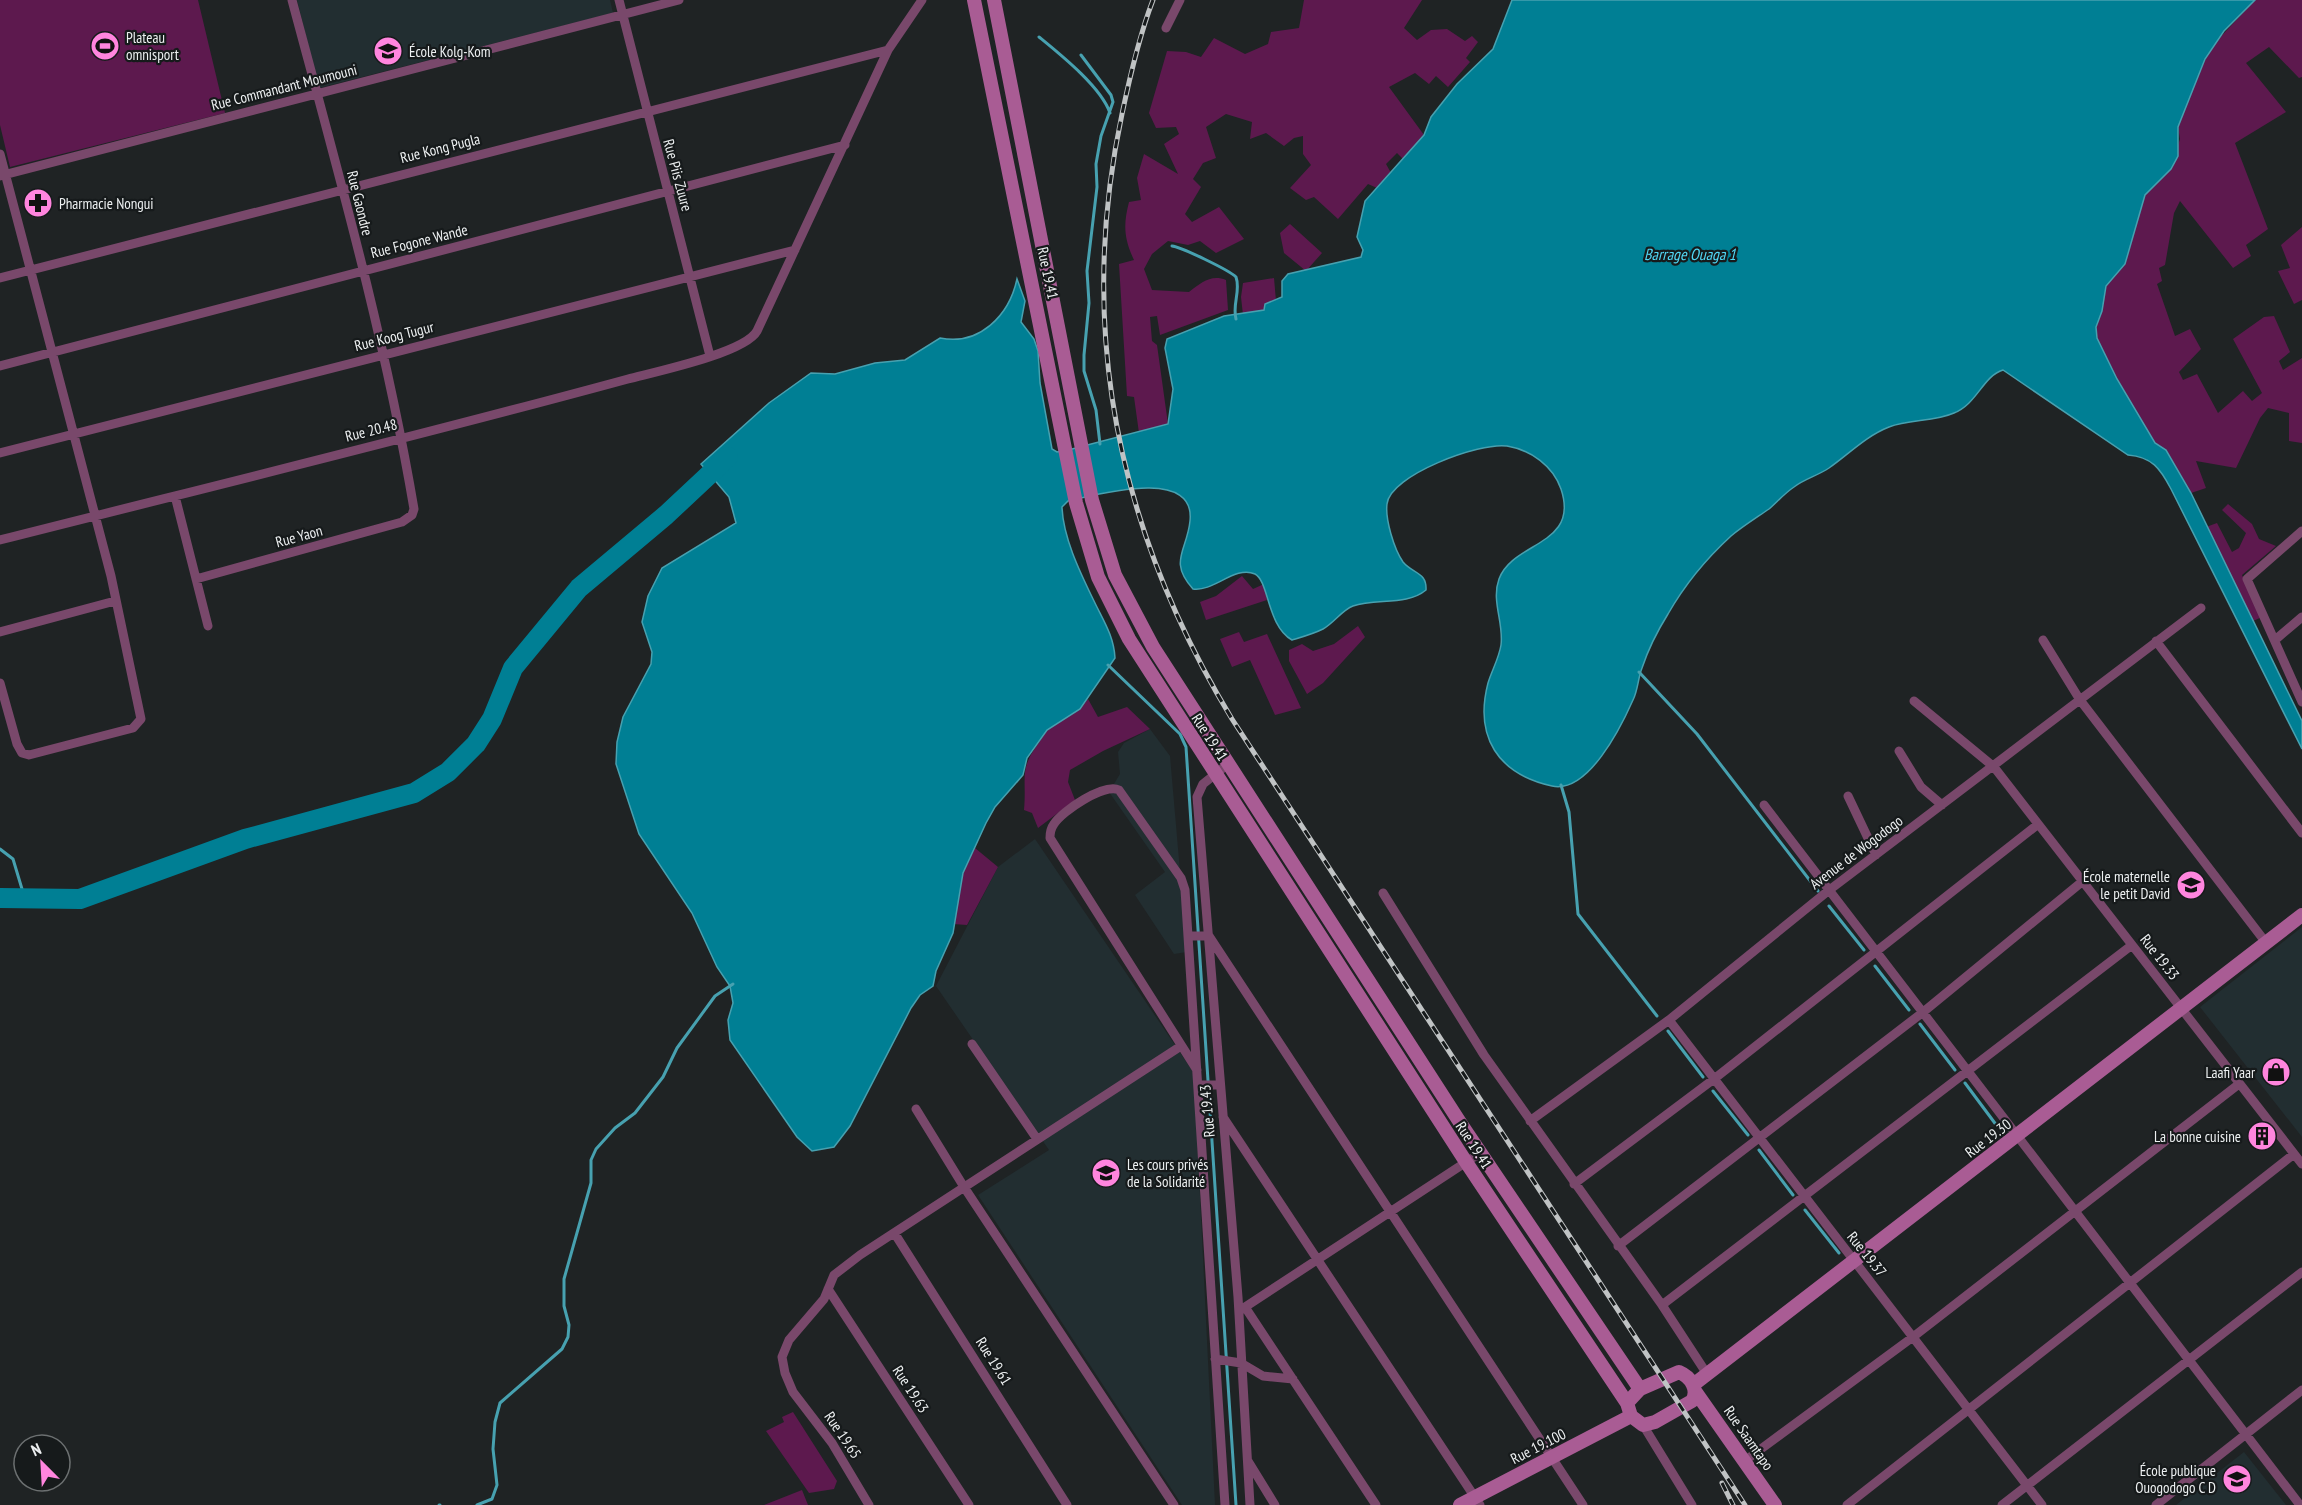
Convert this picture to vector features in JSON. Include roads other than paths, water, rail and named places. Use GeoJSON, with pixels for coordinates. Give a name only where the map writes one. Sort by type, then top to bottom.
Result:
{"type":"FeatureCollection","features":[{"type":"Feature","properties":{"kind":"main road","name":"Rue 19.41"},"geometry":{"type":"LineString","coordinates":[[974,0],[1035,294],[1063,443],[1076,503],[1098,577],[1117,617],[1215,774],[1629,1410],[1643,1425]]}},
{"type":"Feature","properties":{"kind":"main road","name":"Rue 19.41"},"geometry":{"type":"LineString","coordinates":[[994,0],[1079,440],[1092,500],[1115,575],[1136,619],[1228,764],[1480,1153],[1640,1389]]}},
{"type":"Feature","properties":{"kind":"main road","name":"Rue 19.30"},"geometry":{"type":"LineString","coordinates":[[1643,1425],[1655,1422],[1692,1401],[1694,1388],[1707,1374],[2182,1010],[2302,915]]}},
{"type":"Feature","properties":{"kind":"main road"},"geometry":{"type":"LineString","coordinates":[[1640,1389],[1680,1372],[1694,1388]]}},
{"type":"Feature","properties":{"kind":"main road","name":"Rue Saamtapo"},"geometry":{"type":"LineString","coordinates":[[1694,1388],[1775,1505]]}},
{"type":"Feature","properties":{"kind":"main road","name":"Rue 19.100"},"geometry":{"type":"LineString","coordinates":[[1460,1505],[1478,1501],[1553,1458],[1629,1410],[1640,1389]]}},
{"type":"Feature","properties":{"kind":"street","name":"Rue Gaondre"},"geometry":{"type":"LineString","coordinates":[[292,0],[383,354],[402,438],[414,509],[408,519]]}},
{"type":"Feature","properties":{"kind":"street","name":"Rue Piis Zuure"},"geometry":{"type":"LineString","coordinates":[[619,0],[710,356]]}},
{"type":"Feature","properties":{"kind":"street","name":"Rue Commandant Moumouni"},"geometry":{"type":"LineString","coordinates":[[3,175],[679,0]]}},
{"type":"Feature","properties":{"kind":"street"},"geometry":{"type":"LineString","coordinates":[[795,250],[888,50],[922,0]]}},
{"type":"Feature","properties":{"kind":"street"},"geometry":{"type":"LineString","coordinates":[[1166,28],[1180,0]]}},
{"type":"Feature","properties":{"kind":"street","name":"Rue Kong Pugla"},"geometry":{"type":"LineString","coordinates":[[0,278],[888,50]]}},
{"type":"Feature","properties":{"kind":"street","name":"Rue Fogone Wande"},"geometry":{"type":"LineString","coordinates":[[0,366],[361,271],[668,194],[845,145]]}},
{"type":"Feature","properties":{"kind":"street"},"geometry":{"type":"LineString","coordinates":[[0,154],[3,175],[111,576],[141,714],[138,724],[133,728],[36,754],[22,753],[16,744],[0,683]]}},
{"type":"Feature","properties":{"kind":"street","name":"Rue Koog Tugur"},"geometry":{"type":"LineString","coordinates":[[0,453],[383,354],[690,279],[795,250]]}},
{"type":"Feature","properties":{"kind":"street","name":"Rue 20.48"},"geometry":{"type":"LineString","coordinates":[[0,540],[402,438],[710,356],[748,343],[754,337],[795,250]]}},
{"type":"Feature","properties":{"kind":"street"},"geometry":{"type":"LineString","coordinates":[[175,496],[208,626]]}},
{"type":"Feature","properties":{"kind":"street","name":"Rue Yaon"},"geometry":{"type":"LineString","coordinates":[[196,579],[408,519]]}},
{"type":"Feature","properties":{"kind":"street"},"geometry":{"type":"LineString","coordinates":[[2302,531],[2248,577],[2302,702]]}},
{"type":"Feature","properties":{"kind":"street"},"geometry":{"type":"LineString","coordinates":[[0,632],[115,601]]}},
{"type":"Feature","properties":{"kind":"street","name":"Avenue de Wogodogo"},"geometry":{"type":"LineString","coordinates":[[1530,1121],[1669,1020],[1828,891],[2201,608]]}},
{"type":"Feature","properties":{"kind":"street"},"geometry":{"type":"LineString","coordinates":[[2275,640],[2302,617]]}},
{"type":"Feature","properties":{"kind":"street"},"geometry":{"type":"LineString","coordinates":[[2043,640],[2080,700],[2267,944]]}},
{"type":"Feature","properties":{"kind":"street"},"geometry":{"type":"LineString","coordinates":[[2156,642],[2302,833]]}},
{"type":"Feature","properties":{"kind":"street","name":"Rue 19.33"},"geometry":{"type":"LineString","coordinates":[[1914,701],[1994,767],[2302,1164]]}},
{"type":"Feature","properties":{"kind":"street"},"geometry":{"type":"LineString","coordinates":[[1899,751],[1921,787],[1942,805]]}},
{"type":"Feature","properties":{"kind":"street","name":"Rue 19.43"},"geometry":{"type":"LineString","coordinates":[[1228,764],[1203,784],[1197,797],[1220,1085],[1242,1309],[1241,1363],[1250,1505]]}},
{"type":"Feature","properties":{"kind":"street"},"geometry":{"type":"LineString","coordinates":[[1197,1070],[1050,838],[1055,822],[1089,796],[1109,788],[1119,790],[1184,884],[1189,936],[1225,1505]]}},
{"type":"Feature","properties":{"kind":"street"},"geometry":{"type":"LineString","coordinates":[[1848,796],[1876,855]]}},
{"type":"Feature","properties":{"kind":"street"},"geometry":{"type":"LineString","coordinates":[[1764,805],[2300,1505]]}},
{"type":"Feature","properties":{"kind":"street"},"geometry":{"type":"LineString","coordinates":[[1574,1184],[1714,1079],[2037,825]]}},
{"type":"Feature","properties":{"kind":"street"},"geometry":{"type":"LineString","coordinates":[[1618,1246],[1922,1013],[2083,881]]}},
{"type":"Feature","properties":{"kind":"street"},"geometry":{"type":"LineString","coordinates":[[1383,893],[1484,1054],[1662,1305],[1707,1374]]}},
{"type":"Feature","properties":{"kind":"street"},"geometry":{"type":"LineString","coordinates":[[1189,936],[1209,936],[1392,1210],[1583,1505]]}},
{"type":"Feature","properties":{"kind":"street"},"geometry":{"type":"LineString","coordinates":[[1662,1305],[2132,945]]}},
{"type":"Feature","properties":{"kind":"street","name":"Rue 19.37"},"geometry":{"type":"LineString","coordinates":[[1669,1020],[2042,1505]]}},
{"type":"Feature","properties":{"kind":"street"},"geometry":{"type":"LineString","coordinates":[[972,1044],[1037,1139]]}},
{"type":"Feature","properties":{"kind":"street"},"geometry":{"type":"LineString","coordinates":[[828,1289],[834,1275],[964,1186],[1181,1046]]}},
{"type":"Feature","properties":{"kind":"street"},"geometry":{"type":"LineString","coordinates":[[1198,1084],[1220,1085]]}},
{"type":"Feature","properties":{"kind":"street"},"geometry":{"type":"LineString","coordinates":[[1746,1460],[1913,1337],[2239,1084]]}},
{"type":"Feature","properties":{"kind":"street"},"geometry":{"type":"LineString","coordinates":[[916,1109],[964,1186],[1174,1505]]}},
{"type":"Feature","properties":{"kind":"street"},"geometry":{"type":"LineString","coordinates":[[1223,1116],[1478,1501]]}},
{"type":"Feature","properties":{"kind":"street"},"geometry":{"type":"LineString","coordinates":[[1376,1505],[1293,1379],[1242,1309],[1480,1153]]}},
{"type":"Feature","properties":{"kind":"street"},"geometry":{"type":"LineString","coordinates":[[1847,1505],[2294,1154]]}},
{"type":"Feature","properties":{"kind":"street","name":"Rue 19.61"},"geometry":{"type":"LineString","coordinates":[[895,1234],[1067,1505]]}},
{"type":"Feature","properties":{"kind":"street"},"geometry":{"type":"LineString","coordinates":[[2002,1505],[2302,1272]]}},
{"type":"Feature","properties":{"kind":"street","name":"Rue 19.65"},"geometry":{"type":"LineString","coordinates":[[828,1289],[824,1299],[798,1329],[784,1350],[783,1365],[789,1384],[832,1443],[869,1505]]}},
{"type":"Feature","properties":{"kind":"street","name":"Rue 19.63"},"geometry":{"type":"LineString","coordinates":[[828,1289],[969,1505]]}},
{"type":"Feature","properties":{"kind":"street"},"geometry":{"type":"LineString","coordinates":[[1215,1359],[1241,1363],[1263,1376],[1293,1379]]}},
{"type":"Feature","properties":{"kind":"street"},"geometry":{"type":"LineString","coordinates":[[2156,1505],[2302,1390]]}},
{"type":"Feature","properties":{"kind":"street"},"geometry":{"type":"LineString","coordinates":[[1643,1425],[1692,1505]]}},
{"type":"Feature","properties":{"kind":"street"},"geometry":{"type":"LineString","coordinates":[[1247,1460],[1275,1505]]}},
{"type":"Feature","properties":{"kind":"water","name":"Barrage Ouaga 1"},"geometry":{"type":"Polygon","coordinates":[[[1512,0],[2255,0],[2224,31],[2205,59],[2178,127],[2178,156],[2171,169],[2145,195],[2125,264],[2106,286],[2102,311],[2096,327],[2097,338],[2117,379],[2155,443],[2166,450],[2191,493],[2302,721],[2302,749],[2163,475],[2149,461],[2128,455],[2003,370],[1990,378],[1969,403],[1954,413],[1938,418],[1897,424],[1873,435],[1829,468],[1798,484],[1769,509],[1731,536],[1696,573],[1664,620],[1644,661],[1633,700],[1612,741],[1590,769],[1578,780],[1565,786],[1552,786],[1533,780],[1504,762],[1494,750],[1484,720],[1488,683],[1501,645],[1496,596],[1499,579],[1506,567],[1517,557],[1553,533],[1561,522],[1564,508],[1561,489],[1553,473],[1533,455],[1507,446],[1477,449],[1438,463],[1403,482],[1392,493],[1387,504],[1389,526],[1393,542],[1403,562],[1422,576],[1426,590],[1401,600],[1353,606],[1323,629],[1292,640],[1278,625],[1260,578],[1255,574],[1240,573],[1209,587],[1193,589],[1180,563],[1190,521],[1188,504],[1177,494],[1161,489],[1142,488],[1120,490],[1068,501],[1062,507],[1069,543],[1110,635],[1115,658],[1080,709],[1047,730],[1027,758],[1023,775],[995,807],[963,873],[953,933],[936,971],[933,986],[920,995],[911,1008],[850,1126],[834,1147],[812,1151],[797,1137],[730,1040],[728,1020],[733,1003],[730,986],[717,967],[692,913],[639,834],[616,764],[617,742],[623,717],[651,664],[652,652],[642,622],[648,596],[662,568],[736,523],[729,497],[701,464],[769,403],[811,373],[835,374],[875,363],[905,360],[940,338],[954,339],[979,333],[999,316],[1007,305],[1017,279],[1025,301],[1021,322],[1034,339],[1038,351],[1040,383],[1052,449],[1057,452],[1072,449],[1168,424],[1173,389],[1165,348],[1167,339],[1224,316],[1264,310],[1265,304],[1282,297],[1282,281],[1288,274],[1361,257],[1363,250],[1357,237],[1365,201],[1424,135],[1431,117],[1457,84],[1493,49],[1512,0]]]}},
{"type":"Feature","properties":{"kind":"waterway"},"geometry":{"type":"LineString","coordinates":[[1039,37],[1089,82],[1110,113]]}},
{"type":"Feature","properties":{"kind":"waterway"},"geometry":{"type":"LineString","coordinates":[[1081,55],[1111,95],[1113,102],[1101,136],[1096,164],[1097,187],[1087,271],[1089,303],[1084,371],[1096,410],[1100,444]]}},
{"type":"Feature","properties":{"kind":"waterway"},"geometry":{"type":"LineString","coordinates":[[1172,246],[1205,259],[1236,277],[1238,287],[1236,319]]}},
{"type":"Feature","properties":{"kind":"waterway"},"geometry":{"type":"LineString","coordinates":[[0,898],[80,899],[245,839],[414,793],[448,772],[476,744],[492,719],[513,668],[579,588],[666,515],[728,457]]}},
{"type":"Feature","properties":{"kind":"waterway"},"geometry":{"type":"LineString","coordinates":[[1108,665],[1180,734],[1186,747],[1236,1505]]}},
{"type":"Feature","properties":{"kind":"waterway"},"geometry":{"type":"LineString","coordinates":[[1639,672],[1697,734],[1818,891]]}},
{"type":"Feature","properties":{"kind":"waterway"},"geometry":{"type":"LineString","coordinates":[[1561,785],[1569,812],[1578,914],[1657,1016]]}},
{"type":"Feature","properties":{"kind":"waterway"},"geometry":{"type":"LineString","coordinates":[[0,849],[13,859],[25,899]]}},
{"type":"Feature","properties":{"kind":"waterway"},"geometry":{"type":"LineString","coordinates":[[1829,906],[1864,950]]}},
{"type":"Feature","properties":{"kind":"waterway"},"geometry":{"type":"LineString","coordinates":[[1875,966],[1909,1010]]}},
{"type":"Feature","properties":{"kind":"waterway"},"geometry":{"type":"LineString","coordinates":[[477,1505],[492,1499],[497,1485],[493,1449],[495,1422],[500,1403],[562,1349],[568,1337],[569,1325],[564,1306],[564,1279],[591,1183],[591,1160],[596,1149],[615,1128],[635,1113],[663,1077],[677,1048],[715,996],[733,984]]}},
{"type":"Feature","properties":{"kind":"waterway"},"geometry":{"type":"LineString","coordinates":[[1920,1024],[1955,1070]]}},
{"type":"Feature","properties":{"kind":"waterway"},"geometry":{"type":"LineString","coordinates":[[1668,1031],[1703,1077]]}},
{"type":"Feature","properties":{"kind":"waterway"},"geometry":{"type":"LineString","coordinates":[[1965,1083],[1997,1126]]}},
{"type":"Feature","properties":{"kind":"waterway"},"geometry":{"type":"LineString","coordinates":[[1713,1091],[1748,1135]]}},
{"type":"Feature","properties":{"kind":"waterway"},"geometry":{"type":"LineString","coordinates":[[1759,1150],[1793,1195]]}},
{"type":"Feature","properties":{"kind":"waterway"},"geometry":{"type":"LineString","coordinates":[[1805,1210],[1839,1253]]}},
{"type":"Feature","properties":{"kind":"railway"},"geometry":{"type":"LineString","coordinates":[[1153,0],[1139,42],[1122,114],[1109,194],[1104,273],[1107,351],[1117,427],[1135,502],[1160,576],[1193,648],[1232,719],[1745,1505]]}},
{"type":"Feature","properties":{"kind":"railway"},"geometry":{"type":"LineString","coordinates":[[1722,1483],[1733,1505]]}},
{"type":"Feature","properties":{"kind":"place","name":"Plateau omnisport"},"geometry":{"type":"Point","coordinates":[105,46]}},
{"type":"Feature","properties":{"kind":"place","name":"École Kolg-Kom"},"geometry":{"type":"Point","coordinates":[388,51]}},
{"type":"Feature","properties":{"kind":"place","name":"Pharmacie Nongui"},"geometry":{"type":"Point","coordinates":[38,203]}},
{"type":"Feature","properties":{"kind":"place","name":"École maternelle le petit David"},"geometry":{"type":"Point","coordinates":[2191,885]}},
{"type":"Feature","properties":{"kind":"place","name":"Laafi Yaar"},"geometry":{"type":"Point","coordinates":[2276,1072]}},
{"type":"Feature","properties":{"kind":"place","name":"La bonne cuisine"},"geometry":{"type":"Point","coordinates":[2262,1136]}},
{"type":"Feature","properties":{"kind":"place","name":"Les cours privés de la Solidarité"},"geometry":{"type":"Point","coordinates":[1106,1173]}},
{"type":"Feature","properties":{"kind":"place","name":"École publique Ouogodogo C D"},"geometry":{"type":"Point","coordinates":[2237,1479]}}]}
